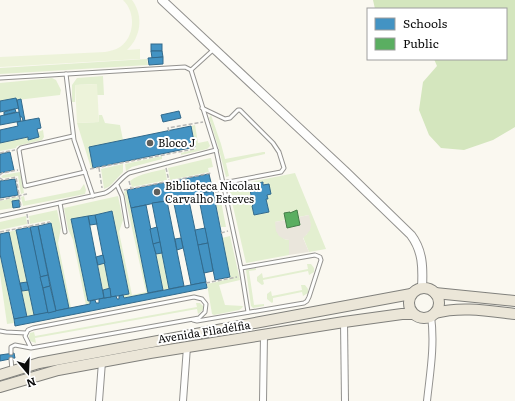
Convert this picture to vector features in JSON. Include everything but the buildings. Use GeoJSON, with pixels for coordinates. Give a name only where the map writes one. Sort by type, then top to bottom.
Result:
{"type":"FeatureCollection","features":[{"type":"Feature","properties":{"kind":"main road"},"geometry":{"type":"LineString","coordinates":[[515,301],[435,293],[431,290],[422,288],[411,294],[409,298],[409,307],[413,314],[422,318],[445,310],[470,310],[515,314]]}},
{"type":"Feature","properties":{"kind":"main road"},"geometry":{"type":"LineString","coordinates":[[433,315],[439,305],[439,301],[435,293]]}},
{"type":"Feature","properties":{"kind":"main road","name":"Avenida Filadélfia"},"geometry":{"type":"LineString","coordinates":[[0,375],[39,363],[411,294]]}},
{"type":"Feature","properties":{"kind":"main road","name":"Avenida Filadélfia"},"geometry":{"type":"LineString","coordinates":[[0,387],[58,370],[102,362],[344,322],[402,314],[413,314]]}},
{"type":"Feature","properties":{"kind":"street"},"geometry":{"type":"LineString","coordinates":[[162,0],[346,172],[411,235],[421,254],[423,275],[422,288]]}},
{"type":"Feature","properties":{"kind":"street"},"geometry":{"type":"LineString","coordinates":[[427,401],[433,350],[433,315]]}},
{"type":"Feature","properties":{"kind":"street"},"geometry":{"type":"LineString","coordinates":[[344,322],[345,401]]}},
{"type":"Feature","properties":{"kind":"street"},"geometry":{"type":"LineString","coordinates":[[264,335],[264,401]]}},
{"type":"Feature","properties":{"kind":"street"},"geometry":{"type":"LineString","coordinates":[[183,401],[187,347]]}},
{"type":"Feature","properties":{"kind":"street"},"geometry":{"type":"LineString","coordinates":[[99,401],[102,362]]}},
{"type":"Feature","properties":{"kind":"lane"},"geometry":{"type":"LineString","coordinates":[[191,70],[214,49]]}},
{"type":"Feature","properties":{"kind":"lane"},"geometry":{"type":"LineString","coordinates":[[0,78],[185,67],[191,70],[216,150],[242,268],[248,312]]}},
{"type":"Feature","properties":{"kind":"lane"},"geometry":{"type":"LineString","coordinates":[[66,74],[73,136],[93,196]]}},
{"type":"Feature","properties":{"kind":"lane"},"geometry":{"type":"LineString","coordinates":[[202,108],[225,119],[230,118],[238,110],[240,110],[273,143],[279,152],[284,168],[281,172],[223,184]]}},
{"type":"Feature","properties":{"kind":"lane"},"geometry":{"type":"LineString","coordinates":[[73,136],[21,148],[19,150],[25,186],[85,172]]}},
{"type":"Feature","properties":{"kind":"lane"},"geometry":{"type":"LineString","coordinates":[[0,216],[104,194],[110,191],[124,176],[129,174],[216,150]]}},
{"type":"Feature","properties":{"kind":"lane"},"geometry":{"type":"LineString","coordinates":[[116,185],[121,192],[127,226]]}},
{"type":"Feature","properties":{"kind":"lane"},"geometry":{"type":"LineString","coordinates":[[60,203],[65,232]]}},
{"type":"Feature","properties":{"kind":"lane"},"geometry":{"type":"LineString","coordinates":[[191,320],[197,321],[304,303],[307,301],[320,257],[315,255],[242,268]]}},
{"type":"Feature","properties":{"kind":"lane"},"geometry":{"type":"LineString","coordinates":[[0,330],[6,332],[26,333],[28,330],[33,328],[194,297],[202,299],[206,304],[205,312],[199,318],[31,348],[13,346],[11,347],[11,353]]}},
{"type":"Feature","properties":{"kind":"lane"},"geometry":{"type":"LineString","coordinates":[[26,333],[26,340],[31,348]]}},
{"type":"Feature","properties":{"kind":"lane"},"geometry":{"type":"LineString","coordinates":[[11,359],[12,371]]}},
{"type":"Feature","properties":{"kind":"path"},"geometry":{"type":"LineString","coordinates":[[169,131],[168,128],[206,121]]}},
{"type":"Feature","properties":{"kind":"path"},"geometry":{"type":"LineString","coordinates":[[90,170],[194,149]]}},
{"type":"Feature","properties":{"kind":"path"},"geometry":{"type":"LineString","coordinates":[[0,153],[19,150]]}},
{"type":"Feature","properties":{"kind":"path"},"geometry":{"type":"LineString","coordinates":[[99,167],[104,194]]}},
{"type":"Feature","properties":{"kind":"path"},"geometry":{"type":"LineString","coordinates":[[166,168],[169,181]]}},
{"type":"Feature","properties":{"kind":"path"},"geometry":{"type":"LineString","coordinates":[[22,170],[2,173],[0,177],[3,180],[16,177],[22,211]]}},
{"type":"Feature","properties":{"kind":"path"},"geometry":{"type":"LineString","coordinates":[[121,192],[131,188],[211,173]]}},
{"type":"Feature","properties":{"kind":"path"},"geometry":{"type":"LineString","coordinates":[[129,181],[131,188]]}},
{"type":"Feature","properties":{"kind":"path"},"geometry":{"type":"LineString","coordinates":[[0,200],[27,194]]}},
{"type":"Feature","properties":{"kind":"path"},"geometry":{"type":"LineString","coordinates":[[227,201],[251,197]]}},
{"type":"Feature","properties":{"kind":"path"},"geometry":{"type":"LineString","coordinates":[[27,214],[29,227]]}},
{"type":"Feature","properties":{"kind":"path"},"geometry":{"type":"LineString","coordinates":[[0,232],[50,222]]}},
{"type":"Feature","properties":{"kind":"path"},"geometry":{"type":"LineString","coordinates":[[221,233],[228,232]]}},
{"type":"Feature","properties":{"kind":"path"},"geometry":{"type":"LineString","coordinates":[[206,283],[230,278]]}},
{"type":"Feature","properties":{"kind":"green space"},"geometry":{"type":"Polygon","coordinates":[[[123,0],[132,0],[136,6],[139,19],[138,33],[132,45],[127,50],[140,49],[140,59],[0,67],[0,57],[105,52],[120,47],[129,37],[132,24],[130,11],[123,0]]]}},
{"type":"Feature","properties":{"kind":"green space"},"geometry":{"type":"Polygon","coordinates":[[[373,0],[515,0],[515,127],[493,140],[464,150],[441,148],[429,135],[419,110],[423,82],[437,66],[434,60],[507,60],[507,8],[375,8],[373,0]]]}},
{"type":"Feature","properties":{"kind":"green space"},"geometry":{"type":"Polygon","coordinates":[[[147,59],[148,65],[0,74],[0,68],[147,59]]]}},
{"type":"Feature","properties":{"kind":"green space"},"geometry":{"type":"Polygon","coordinates":[[[103,76],[104,95],[97,95],[97,84],[75,85],[75,102],[72,102],[72,85],[77,78],[103,76]]]}},
{"type":"Feature","properties":{"kind":"green space"},"geometry":{"type":"Polygon","coordinates":[[[52,78],[56,80],[61,90],[60,95],[17,100],[16,98],[0,101],[0,83],[52,78]]]}},
{"type":"Feature","properties":{"kind":"green space"},"geometry":{"type":"Polygon","coordinates":[[[97,84],[99,122],[77,123],[75,85],[97,84]]]}},
{"type":"Feature","properties":{"kind":"green space"},"geometry":{"type":"Polygon","coordinates":[[[99,115],[102,115],[105,123],[120,125],[123,140],[93,168],[91,168],[77,123],[99,122],[99,115]]]}},
{"type":"Feature","properties":{"kind":"green space"},"geometry":{"type":"Polygon","coordinates":[[[211,115],[225,159],[263,152],[265,152],[265,154],[226,163],[229,176],[226,177],[209,118],[211,115]]]}},
{"type":"Feature","properties":{"kind":"green space"},"geometry":{"type":"Polygon","coordinates":[[[195,125],[198,143],[208,141],[210,146],[207,149],[181,155],[181,153],[196,149],[191,126],[195,125]]]}},
{"type":"Feature","properties":{"kind":"green space"},"geometry":{"type":"Polygon","coordinates":[[[43,130],[44,137],[42,140],[0,151],[0,143],[28,137],[29,139],[38,137],[38,132],[43,130]]]}},
{"type":"Feature","properties":{"kind":"green space"},"geometry":{"type":"Polygon","coordinates":[[[162,156],[162,159],[132,167],[126,171],[125,164],[162,156]]]}},
{"type":"Feature","properties":{"kind":"green space"},"geometry":{"type":"Polygon","coordinates":[[[211,158],[213,167],[208,168],[209,172],[170,180],[168,168],[211,158]]]}},
{"type":"Feature","properties":{"kind":"green space"},"geometry":{"type":"Polygon","coordinates":[[[123,164],[123,172],[110,186],[104,189],[101,169],[123,164]]]}},
{"type":"Feature","properties":{"kind":"green space"},"geometry":{"type":"Polygon","coordinates":[[[165,169],[167,180],[132,187],[130,181],[134,178],[143,174],[165,169]]]}},
{"type":"Feature","properties":{"kind":"green space"},"geometry":{"type":"Polygon","coordinates":[[[20,172],[24,193],[21,194],[18,176],[1,177],[3,175],[20,172]]]}},
{"type":"Feature","properties":{"kind":"green space"},"geometry":{"type":"Polygon","coordinates":[[[295,173],[326,249],[309,252],[303,237],[307,234],[309,215],[299,217],[297,210],[290,213],[284,213],[286,220],[275,222],[284,239],[289,240],[289,255],[246,263],[232,202],[250,198],[254,215],[269,212],[266,199],[268,199],[263,182],[249,185],[250,195],[231,199],[229,187],[295,173]]]}},
{"type":"Feature","properties":{"kind":"green space"},"geometry":{"type":"Polygon","coordinates":[[[84,184],[86,190],[85,194],[23,206],[21,197],[24,196],[25,201],[80,190],[84,184]]]}},
{"type":"Feature","properties":{"kind":"green space"},"geometry":{"type":"Polygon","coordinates":[[[127,190],[148,293],[124,298],[123,295],[129,293],[112,211],[71,220],[88,301],[90,301],[90,304],[86,305],[73,240],[68,229],[64,208],[118,196],[123,220],[119,232],[132,295],[146,292],[124,192],[127,190]]]}},
{"type":"Feature","properties":{"kind":"green space"},"geometry":{"type":"Polygon","coordinates":[[[214,193],[221,201],[226,227],[221,227],[214,193]]]}},
{"type":"Feature","properties":{"kind":"green space"},"geometry":{"type":"Polygon","coordinates":[[[18,197],[19,200],[13,208],[0,210],[0,201],[18,197]]]}},
{"type":"Feature","properties":{"kind":"green space"},"geometry":{"type":"Polygon","coordinates":[[[57,210],[61,228],[58,243],[71,308],[69,308],[50,220],[30,224],[29,216],[57,210]]]}},
{"type":"Feature","properties":{"kind":"green space"},"geometry":{"type":"Polygon","coordinates":[[[26,216],[27,224],[0,230],[0,222],[26,216]]]}},
{"type":"Feature","properties":{"kind":"green space"},"geometry":{"type":"Polygon","coordinates":[[[16,230],[27,282],[20,283],[9,232],[16,230]]]}},
{"type":"Feature","properties":{"kind":"green space"},"geometry":{"type":"Polygon","coordinates":[[[230,236],[240,280],[219,285],[225,305],[243,306],[239,310],[214,315],[212,314],[207,284],[230,279],[222,238],[230,236]]]}},
{"type":"Feature","properties":{"kind":"green space"},"geometry":{"type":"Polygon","coordinates":[[[162,253],[169,289],[163,290],[156,254],[162,253]]]}},
{"type":"Feature","properties":{"kind":"green space"},"geometry":{"type":"Polygon","coordinates":[[[0,254],[14,323],[7,324],[0,274],[0,254]]]}},
{"type":"Feature","properties":{"kind":"green space"},"geometry":{"type":"Polygon","coordinates":[[[105,263],[110,288],[103,290],[98,265],[105,263]]]}},
{"type":"Feature","properties":{"kind":"green space"},"geometry":{"type":"Polygon","coordinates":[[[307,264],[311,264],[314,268],[314,272],[309,275],[308,271],[263,280],[264,284],[262,285],[257,281],[257,277],[262,273],[263,278],[308,269],[307,264]]]}},
{"type":"Feature","properties":{"kind":"green space"},"geometry":{"type":"Polygon","coordinates":[[[256,268],[256,270],[249,271],[254,305],[264,304],[264,306],[253,308],[251,306],[246,270],[256,268]]]}},
{"type":"Feature","properties":{"kind":"green space"},"geometry":{"type":"Polygon","coordinates":[[[301,285],[305,285],[308,289],[308,293],[303,296],[302,292],[273,298],[272,303],[267,299],[267,294],[271,291],[272,296],[302,290],[301,285]]]}},
{"type":"Feature","properties":{"kind":"green space"},"geometry":{"type":"Polygon","coordinates":[[[29,290],[34,315],[27,317],[22,291],[29,290]]]}},
{"type":"Feature","properties":{"kind":"green space"},"geometry":{"type":"Polygon","coordinates":[[[196,303],[200,303],[203,306],[203,310],[198,314],[197,309],[35,338],[36,343],[30,341],[29,337],[30,333],[34,332],[35,336],[197,307],[196,303]]]}},
{"type":"Feature","properties":{"kind":"shaded area"},"geometry":{"type":"Polygon","coordinates":[[[309,215],[311,225],[310,230],[303,238],[309,252],[289,255],[289,240],[279,236],[276,231],[275,222],[286,220],[287,228],[300,225],[299,217],[309,215]]]}},
{"type":"Feature","properties":{"kind":"place","name":"Bloco J"},"geometry":{"type":"Point","coordinates":[150,143]}},
{"type":"Feature","properties":{"kind":"place","name":"Biblioteca Nicolau Carvalho Esteves"},"geometry":{"type":"Point","coordinates":[157,192]}}]}
